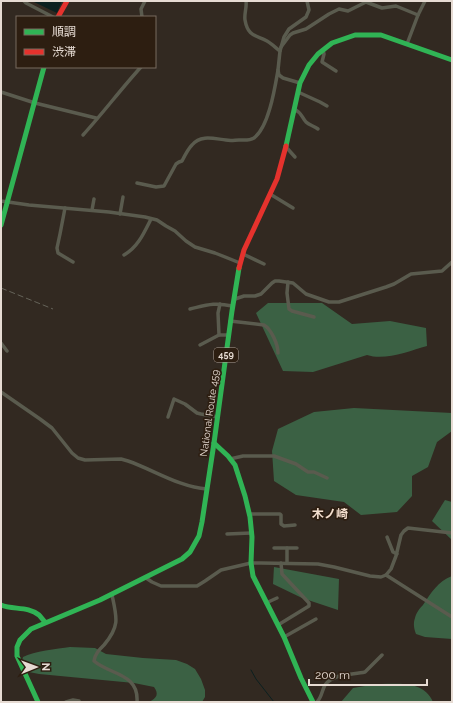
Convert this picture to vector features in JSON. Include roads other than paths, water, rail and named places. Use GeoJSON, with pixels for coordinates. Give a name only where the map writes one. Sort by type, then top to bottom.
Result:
{"type":"FeatureCollection","features":[{"type":"Feature","properties":{"kind":"main road"},"geometry":{"type":"LineString","coordinates":[[59,16],[67,1]]}},
{"type":"Feature","properties":{"kind":"main road","name":"National Route 459"},"geometry":{"type":"LineString","coordinates":[[38,702],[17,656],[17,648],[20,640],[31,629],[45,622],[112,595],[176,563],[190,552],[199,536],[218,417],[232,306],[240,263],[277,179],[297,92],[309,66],[318,54],[332,43],[363,34],[380,35],[452,60]]}},
{"type":"Feature","properties":{"kind":"main road"},"geometry":{"type":"LineString","coordinates":[[1,225],[44,68]]}},
{"type":"Feature","properties":{"kind":"main road"},"geometry":{"type":"LineString","coordinates":[[214,443],[235,465],[249,514],[253,576],[284,637],[313,702]]}},
{"type":"Feature","properties":{"kind":"main road"},"geometry":{"type":"LineString","coordinates":[[1,605],[14,609],[34,612],[45,622]]}},
{"type":"Feature","properties":{"kind":"street"},"geometry":{"type":"LineString","coordinates":[[24,1],[26,4],[51,16]]}},
{"type":"Feature","properties":{"kind":"street"},"geometry":{"type":"LineString","coordinates":[[142,16],[141,9],[145,1]]}},
{"type":"Feature","properties":{"kind":"street"},"geometry":{"type":"LineString","coordinates":[[246,1],[245,20],[247,28],[251,34],[255,37],[266,40],[281,49]]}},
{"type":"Feature","properties":{"kind":"street"},"geometry":{"type":"LineString","coordinates":[[137,183],[156,187],[164,186],[176,164],[182,161],[191,146],[200,139],[212,138],[247,140],[254,138],[267,119],[284,37],[290,29],[306,17],[309,10],[307,1]]}},
{"type":"Feature","properties":{"kind":"street"},"geometry":{"type":"LineString","coordinates":[[407,44],[425,1]]}},
{"type":"Feature","properties":{"kind":"street"},"geometry":{"type":"LineString","coordinates":[[281,49],[293,33],[306,29],[339,9],[348,11],[366,2],[382,8],[396,6],[418,15]]}},
{"type":"Feature","properties":{"kind":"street"},"geometry":{"type":"LineString","coordinates":[[323,50],[324,54],[322,62],[336,71]]}},
{"type":"Feature","properties":{"kind":"street"},"geometry":{"type":"LineString","coordinates":[[83,135],[96,118],[113,101],[122,88],[141,68]]}},
{"type":"Feature","properties":{"kind":"street"},"geometry":{"type":"LineString","coordinates":[[278,70],[283,78],[300,83]]}},
{"type":"Feature","properties":{"kind":"street"},"geometry":{"type":"LineString","coordinates":[[1,92],[35,103],[96,118]]}},
{"type":"Feature","properties":{"kind":"street"},"geometry":{"type":"LineString","coordinates":[[297,92],[327,106]]}},
{"type":"Feature","properties":{"kind":"street"},"geometry":{"type":"LineString","coordinates":[[294,109],[300,112],[307,123],[318,129]]}},
{"type":"Feature","properties":{"kind":"street"},"geometry":{"type":"LineString","coordinates":[[285,146],[295,157]]}},
{"type":"Feature","properties":{"kind":"street"},"geometry":{"type":"LineString","coordinates":[[270,194],[293,208]]}},
{"type":"Feature","properties":{"kind":"street"},"geometry":{"type":"LineString","coordinates":[[120,214],[123,197]]}},
{"type":"Feature","properties":{"kind":"street"},"geometry":{"type":"LineString","coordinates":[[92,210],[94,199]]}},
{"type":"Feature","properties":{"kind":"street"},"geometry":{"type":"LineString","coordinates":[[1,201],[92,210],[157,220],[175,231],[195,247],[240,263]]}},
{"type":"Feature","properties":{"kind":"street"},"geometry":{"type":"LineString","coordinates":[[65,208],[57,248],[58,253],[73,262]]}},
{"type":"Feature","properties":{"kind":"street"},"geometry":{"type":"LineString","coordinates":[[124,255],[134,248],[141,240],[151,219]]}},
{"type":"Feature","properties":{"kind":"street"},"geometry":{"type":"LineString","coordinates":[[243,254],[264,264]]}},
{"type":"Feature","properties":{"kind":"street"},"geometry":{"type":"LineString","coordinates":[[234,299],[260,294],[275,281],[293,283],[306,294],[329,302],[339,302],[394,284],[411,274],[442,271],[452,262]]}},
{"type":"Feature","properties":{"kind":"street"},"geometry":{"type":"LineString","coordinates":[[288,282],[287,293],[290,311],[314,317]]}},
{"type":"Feature","properties":{"kind":"street"},"geometry":{"type":"LineString","coordinates":[[190,309],[206,305],[220,304],[232,306]]}},
{"type":"Feature","properties":{"kind":"street"},"geometry":{"type":"LineString","coordinates":[[219,335],[218,313],[220,304]]}},
{"type":"Feature","properties":{"kind":"street"},"geometry":{"type":"LineString","coordinates":[[230,321],[264,325],[268,327],[275,339],[278,347],[278,353]]}},
{"type":"Feature","properties":{"kind":"street"},"geometry":{"type":"LineString","coordinates":[[200,345],[219,335],[228,335]]}},
{"type":"Feature","properties":{"kind":"street"},"geometry":{"type":"LineString","coordinates":[[1,343],[7,351]]}},
{"type":"Feature","properties":{"kind":"street"},"geometry":{"type":"LineString","coordinates":[[1,392],[52,428],[72,453],[78,458],[90,460],[128,461],[193,487],[207,488]]}},
{"type":"Feature","properties":{"kind":"street"},"geometry":{"type":"LineString","coordinates":[[168,417],[174,399],[185,404],[197,413],[218,417]]}},
{"type":"Feature","properties":{"kind":"street"},"geometry":{"type":"LineString","coordinates":[[230,459],[243,456],[274,456],[296,464],[308,472],[314,472],[327,478]]}},
{"type":"Feature","properties":{"kind":"street"},"geometry":{"type":"LineString","coordinates":[[249,514],[281,514],[282,524],[284,526],[295,525]]}},
{"type":"Feature","properties":{"kind":"street"},"geometry":{"type":"LineString","coordinates":[[146,578],[161,586],[197,586],[221,570],[251,563],[318,564],[370,576],[381,577],[386,575],[391,569],[397,554],[401,535],[408,528],[452,533]]}},
{"type":"Feature","properties":{"kind":"street"},"geometry":{"type":"LineString","coordinates":[[227,534],[251,533]]}},
{"type":"Feature","properties":{"kind":"street"},"geometry":{"type":"LineString","coordinates":[[387,537],[393,552],[397,554]]}},
{"type":"Feature","properties":{"kind":"street"},"geometry":{"type":"LineString","coordinates":[[274,548],[297,548]]}},
{"type":"Feature","properties":{"kind":"street"},"geometry":{"type":"LineString","coordinates":[[287,548],[288,563]]}},
{"type":"Feature","properties":{"kind":"street"},"geometry":{"type":"LineString","coordinates":[[278,625],[309,606],[300,592],[282,574],[281,563]]}},
{"type":"Feature","properties":{"kind":"street"},"geometry":{"type":"LineString","coordinates":[[386,575],[395,579],[452,617]]}},
{"type":"Feature","properties":{"kind":"street"},"geometry":{"type":"LineString","coordinates":[[112,595],[116,624],[109,639],[97,652],[94,661],[101,667],[125,677],[130,681],[134,686],[137,702]]}},
{"type":"Feature","properties":{"kind":"street"},"geometry":{"type":"LineString","coordinates":[[266,603],[277,598]]}},
{"type":"Feature","properties":{"kind":"street"},"geometry":{"type":"LineString","coordinates":[[284,637],[316,619]]}},
{"type":"Feature","properties":{"kind":"street"},"geometry":{"type":"LineString","coordinates":[[317,702],[321,698],[323,688],[329,681],[337,677],[364,672],[382,655]]}},
{"type":"Feature","properties":{"kind":"street"},"geometry":{"type":"LineString","coordinates":[[66,702],[73,700],[79,701]]}},
{"type":"Feature","properties":{"kind":"water"},"geometry":{"type":"Polygon","coordinates":[[[32,1],[62,1],[57,13],[32,1]]]}},
{"type":"Feature","properties":{"kind":"waterway"},"geometry":{"type":"LineString","coordinates":[[251,670],[274,702]]}},
{"type":"Feature","properties":{"kind":"railway"},"geometry":{"type":"LineString","coordinates":[[1,288],[53,309]]}},
{"type":"Feature","properties":{"kind":"district","name":"木ノ崎"},"geometry":{"type":"Point","coordinates":[330,514]}}]}
